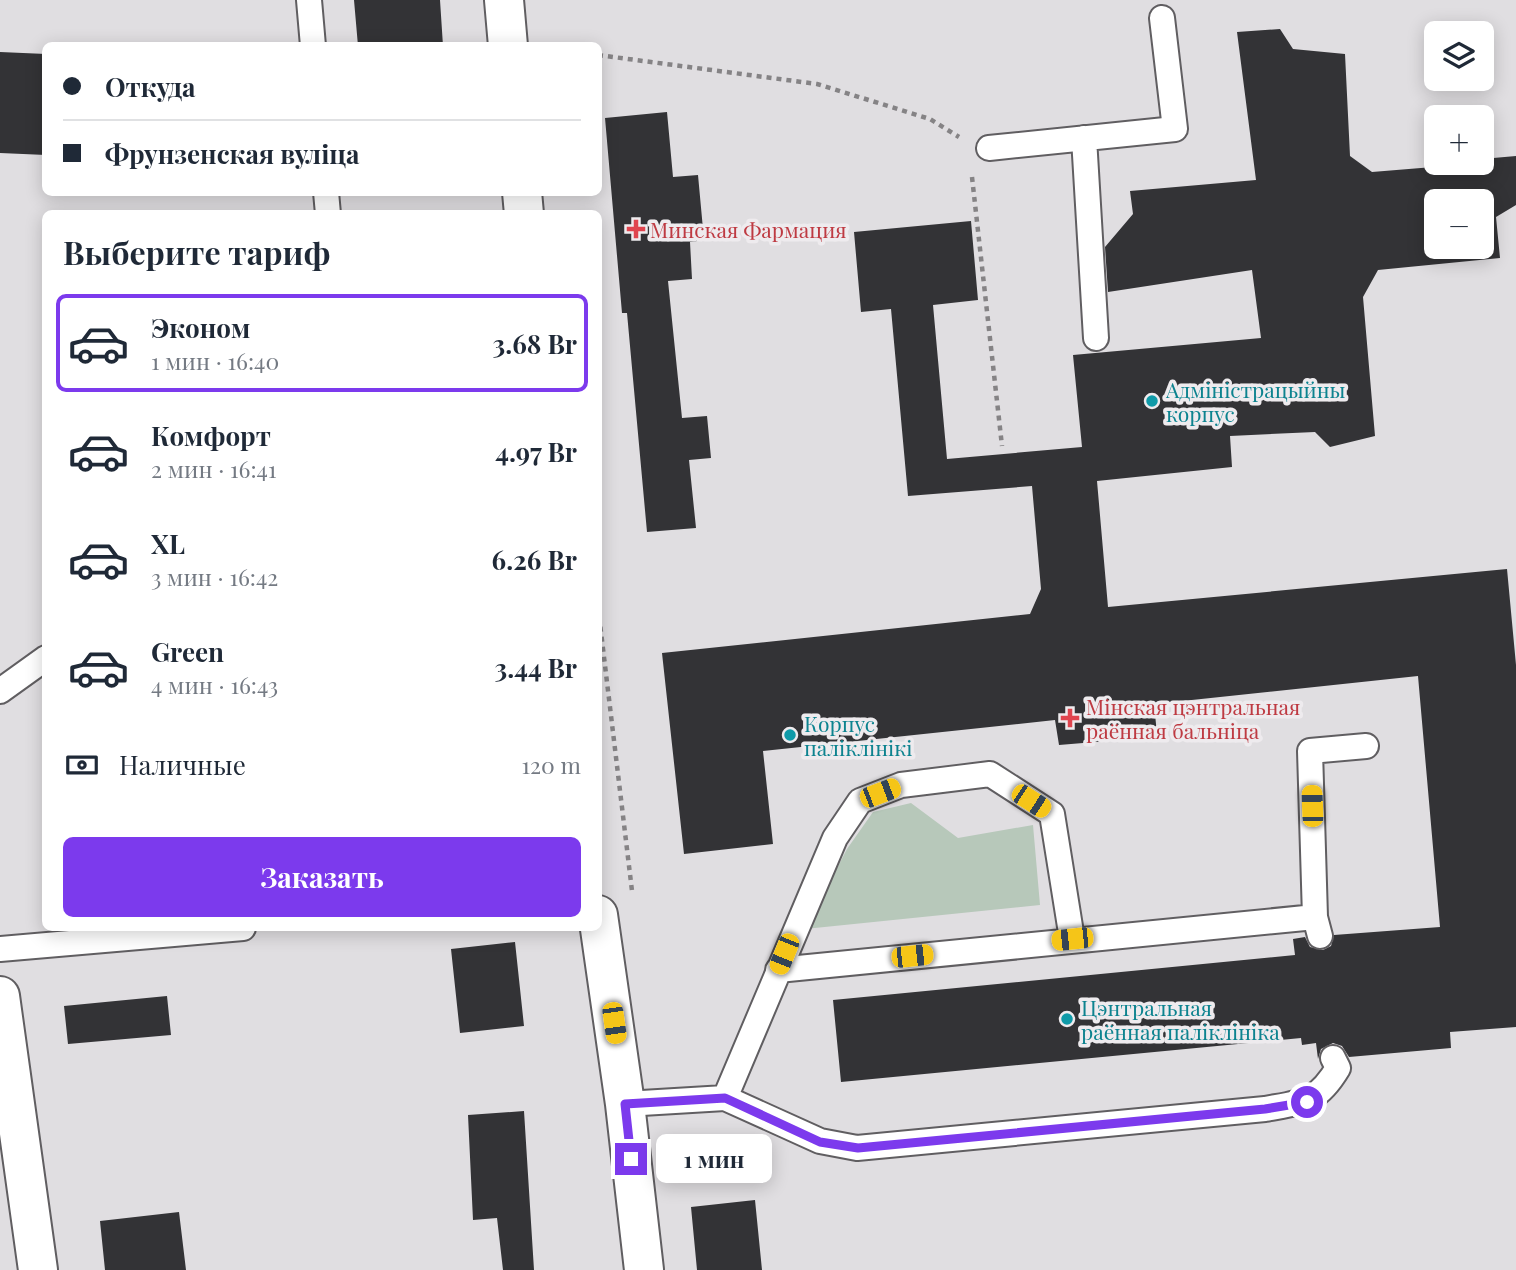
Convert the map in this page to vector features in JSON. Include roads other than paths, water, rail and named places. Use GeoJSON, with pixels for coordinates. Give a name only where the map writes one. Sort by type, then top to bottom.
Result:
{"type":"FeatureCollection","features":[{"type":"Feature","properties":{"kind":"street"},"geometry":{"type":"LineString","coordinates":[[504,0],[508,42]]}},
{"type":"Feature","properties":{"kind":"street"},"geometry":{"type":"LineString","coordinates":[[600,931],[625,1104],[643,1270]]}},
{"type":"Feature","properties":{"kind":"street"},"geometry":{"type":"LineString","coordinates":[[0,996],[38,1270]]}},
{"type":"Feature","properties":{"kind":"lane"},"geometry":{"type":"LineString","coordinates":[[309,0],[313,42]]}},
{"type":"Feature","properties":{"kind":"lane"},"geometry":{"type":"LineString","coordinates":[[989,148],[1175,129],[1162,18]]}},
{"type":"Feature","properties":{"kind":"lane"},"geometry":{"type":"LineString","coordinates":[[1084,138],[1096,338]]}},
{"type":"Feature","properties":{"kind":"lane"},"geometry":{"type":"LineString","coordinates":[[0,691],[42,661]]}},
{"type":"Feature","properties":{"kind":"lane"},"geometry":{"type":"LineString","coordinates":[[778,970],[1072,939],[1317,927],[1310,751],[1366,746]]}},
{"type":"Feature","properties":{"kind":"lane"},"geometry":{"type":"LineString","coordinates":[[725,1098],[835,838],[860,801],[901,785],[990,774],[1052,814],[1072,939]]}},
{"type":"Feature","properties":{"kind":"lane"},"geometry":{"type":"LineString","coordinates":[[0,949],[198,931]]}},
{"type":"Feature","properties":{"kind":"lane"},"geometry":{"type":"LineString","coordinates":[[625,1104],[725,1098],[820,1142],[858,1148],[1265,1109],[1307,1102],[1325,1089],[1338,1068],[1333,1058]]}},
{"type":"Feature","properties":{"kind":"place","name":"Минская Фармация"},"geometry":{"type":"Point","coordinates":[636,229]}},
{"type":"Feature","properties":{"kind":"place","name":"Адміністрацыйны корпус"},"geometry":{"type":"Point","coordinates":[1152,401]}},
{"type":"Feature","properties":{"kind":"place","name":"Мінская цэнтральная раённая бальніца"},"geometry":{"type":"Point","coordinates":[1070,718]}},
{"type":"Feature","properties":{"kind":"place","name":"Корпус паліклінікі"},"geometry":{"type":"Point","coordinates":[790,735]}},
{"type":"Feature","properties":{"kind":"place","name":"Цэнтральная раённая паліклініка"},"geometry":{"type":"Point","coordinates":[1067,1019]}}]}
